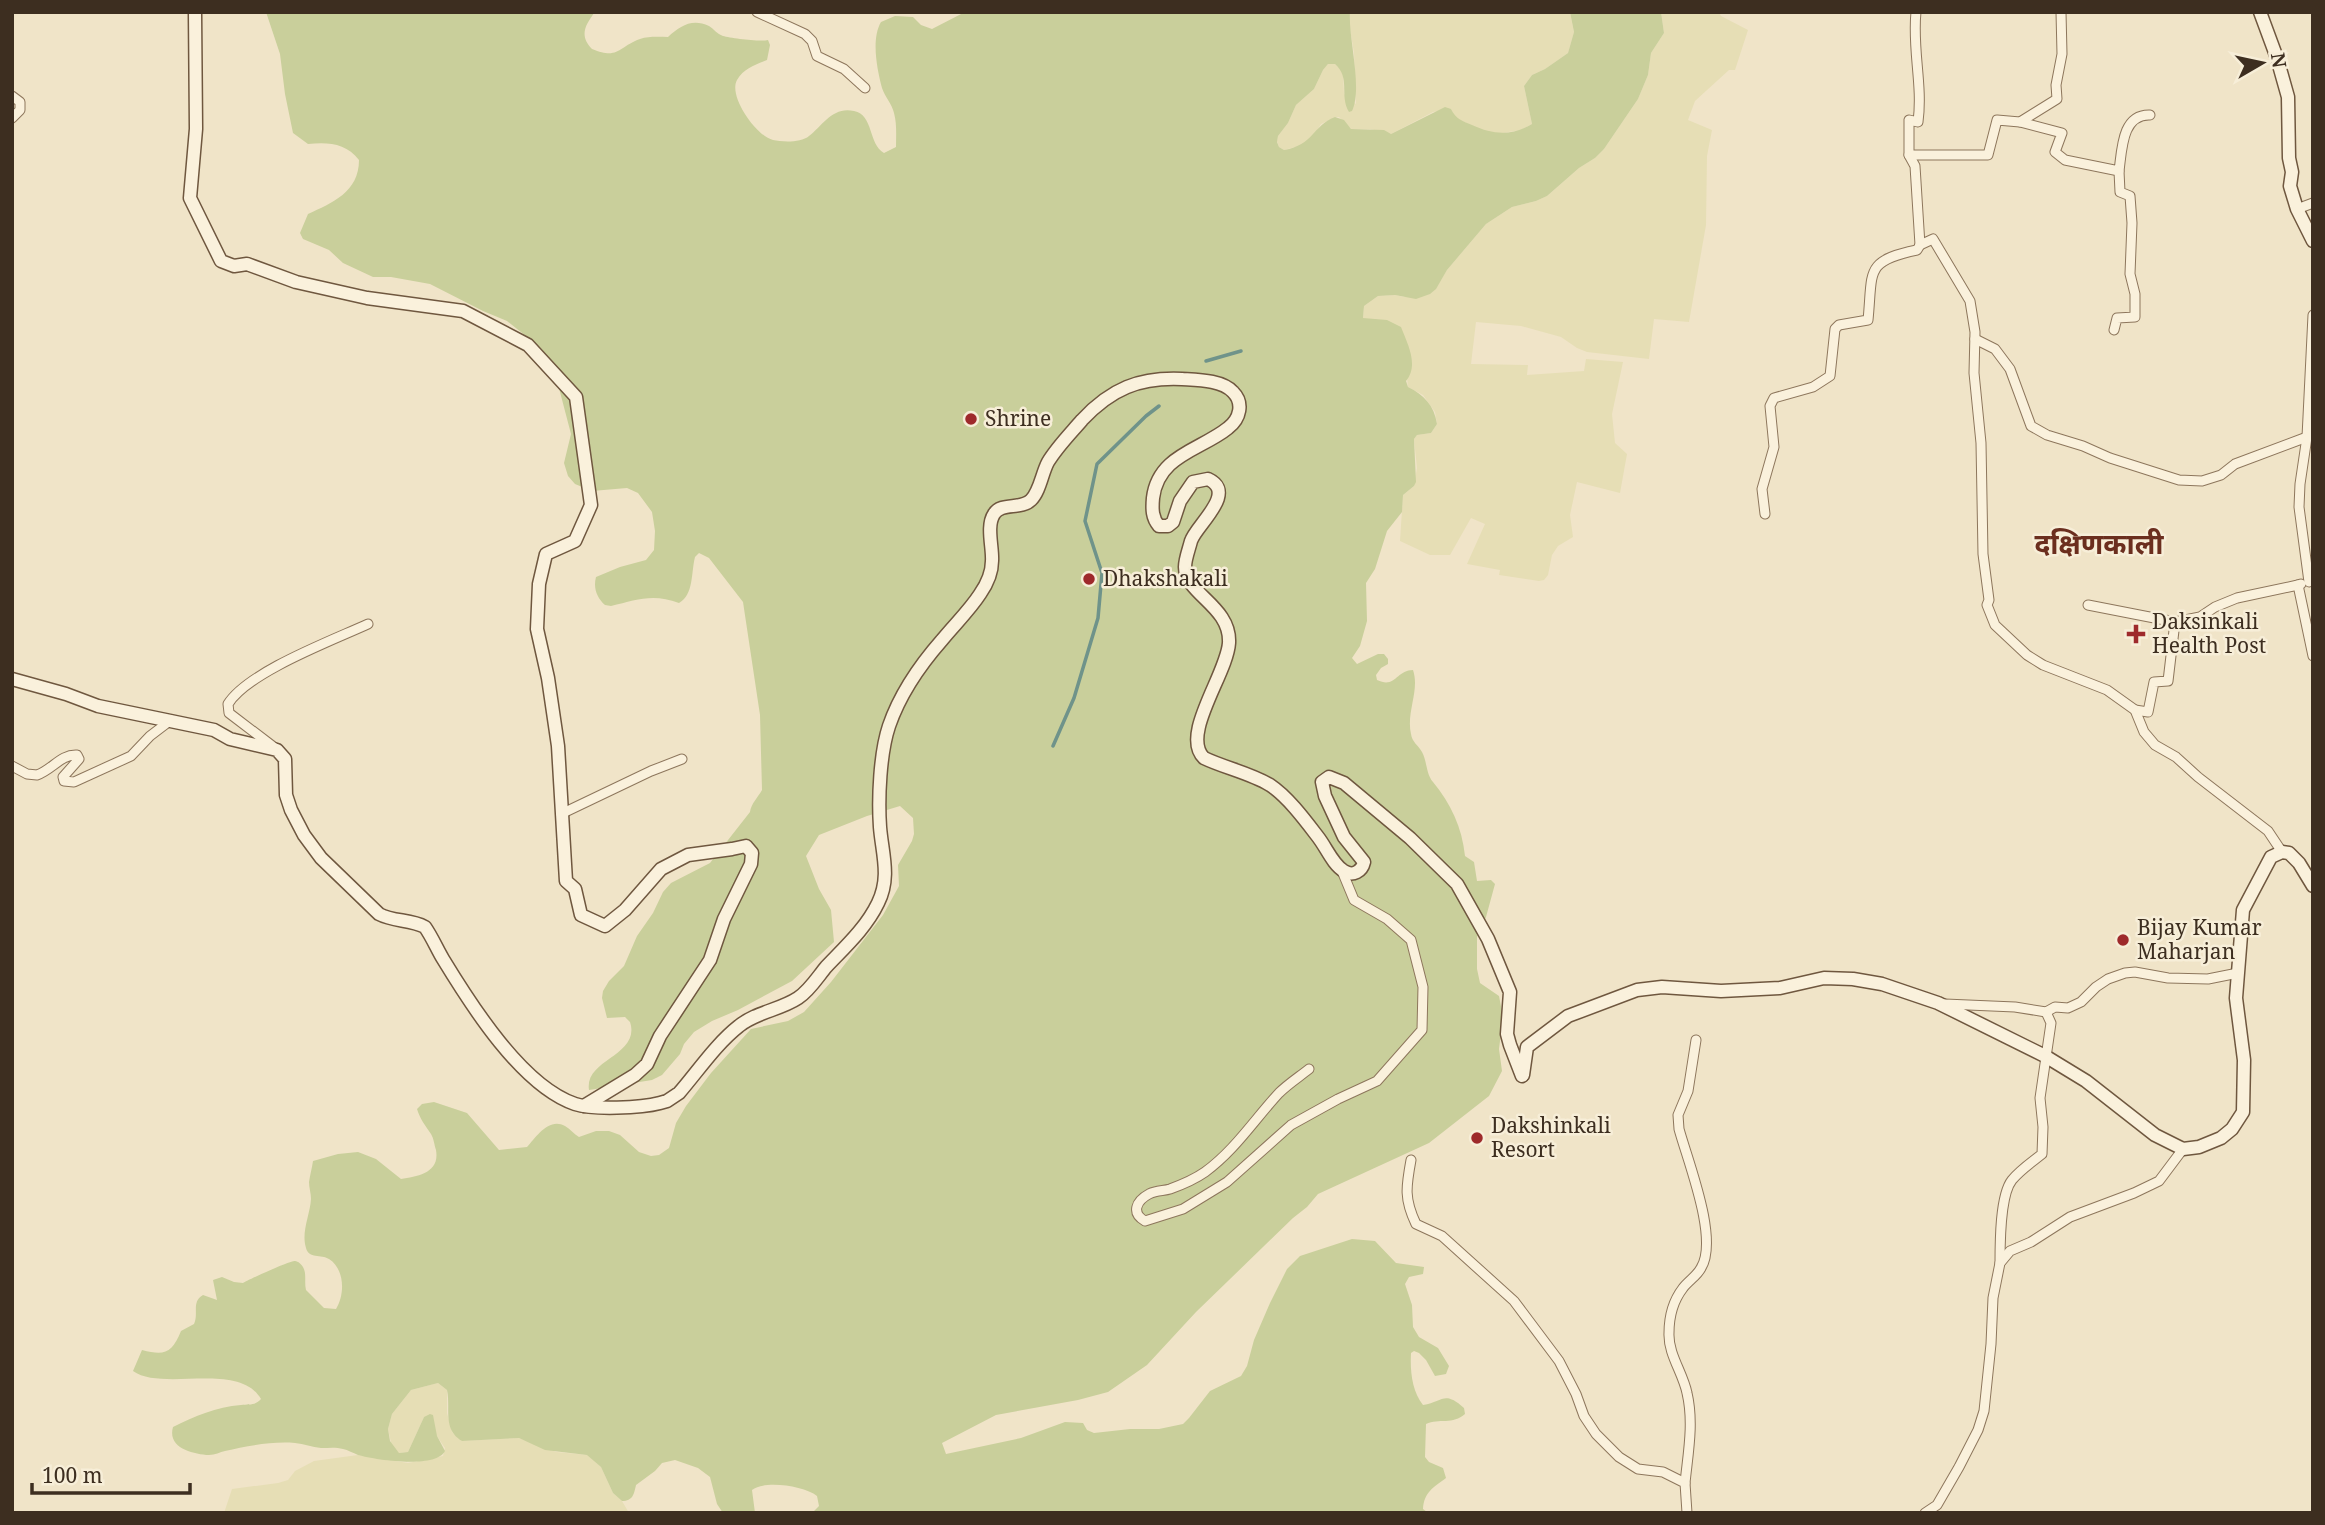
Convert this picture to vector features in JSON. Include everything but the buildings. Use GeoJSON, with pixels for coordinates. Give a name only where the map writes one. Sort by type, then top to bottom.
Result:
{"type":"FeatureCollection","features":[{"type":"Feature","properties":{"kind":"main road"},"geometry":{"type":"LineString","coordinates":[[195,12],[196,128],[190,198],[221,261],[234,266],[247,264],[296,282],[366,298],[463,310],[527,345],[576,397],[592,505],[575,541],[546,554],[539,584],[537,629],[548,678],[558,746],[566,881],[575,889],[581,915],[605,926],[625,911],[662,869],[688,855],[746,846],[752,853],[751,864],[724,919],[710,960],[660,1036],[647,1064],[635,1075],[584,1106]]}},
{"type":"Feature","properties":{"kind":"main road"},"geometry":{"type":"LineString","coordinates":[[2260,12],[2288,97],[2289,158],[2292,172],[2290,186],[2297,209],[2313,242]]}},
{"type":"Feature","properties":{"kind":"main road"},"geometry":{"type":"LineString","coordinates":[[12,679],[98,706],[214,730],[230,739],[277,750],[285,759],[286,795],[291,810],[304,835],[321,858],[379,914],[388,919],[425,927],[442,958],[503,1046],[545,1087],[572,1103],[584,1106],[652,1105],[673,1098],[739,1026],[801,996],[869,919],[884,890],[886,878],[880,826],[880,786],[887,730],[894,711],[919,668],[968,611],[987,583],[992,563],[990,524],[995,512],[1000,508],[1019,506],[1030,501],[1048,463],[1070,432],[1115,390],[1136,383],[1197,380],[1226,387],[1239,400],[1240,412],[1234,423],[1222,433],[1170,465],[1158,481],[1152,501],[1154,521],[1159,526],[1165,526],[1173,522],[1180,501],[1193,482],[1208,479],[1216,484],[1218,491],[1215,507],[1192,539],[1185,567],[1188,580],[1218,612],[1229,633],[1223,667],[1199,725],[1197,747],[1205,758],[1262,781],[1277,791],[1318,836],[1342,871],[1359,872],[1364,862],[1346,840],[1325,796],[1322,782],[1329,777],[1344,783],[1410,838],[1457,884],[1488,939],[1510,992],[1508,1042],[1522,1076],[1527,1047],[1568,1016],[1637,990],[1662,987],[1690,991],[1780,988],[1824,978],[1853,979],[1882,984],[1938,1003],[2045,1056],[2085,1081],[2155,1135],[2183,1149],[2199,1147],[2221,1138],[2232,1129],[2243,1112],[2244,1060],[2236,998],[2243,910],[2271,857],[2282,852],[2289,853],[2299,863],[2313,885]]}},
{"type":"Feature","properties":{"kind":"street"},"geometry":{"type":"LineString","coordinates":[[757,12],[806,34],[817,55],[844,69],[865,88]]}},
{"type":"Feature","properties":{"kind":"street"},"geometry":{"type":"LineString","coordinates":[[1916,12],[1916,52],[1921,103],[1918,122],[1909,120],[1909,155],[1915,166],[1920,245]]}},
{"type":"Feature","properties":{"kind":"street"},"geometry":{"type":"LineString","coordinates":[[2020,122],[2057,99],[2056,85],[2062,54],[2061,12]]}},
{"type":"Feature","properties":{"kind":"street"},"geometry":{"type":"LineString","coordinates":[[12,96],[20,102],[20,110],[12,118]]}},
{"type":"Feature","properties":{"kind":"street"},"geometry":{"type":"LineString","coordinates":[[2115,330],[2117,318],[2135,317],[2135,294],[2130,274],[2130,196],[2120,192],[2119,171],[2123,140],[2130,122],[2141,115],[2150,115]]}},
{"type":"Feature","properties":{"kind":"street"},"geometry":{"type":"LineString","coordinates":[[1909,155],[1988,155],[1997,120],[2020,122],[2062,133],[2055,152],[2065,160],[2119,171]]}},
{"type":"Feature","properties":{"kind":"street"},"geometry":{"type":"LineString","coordinates":[[2297,209],[2313,203]]}},
{"type":"Feature","properties":{"kind":"street"},"geometry":{"type":"LineString","coordinates":[[1765,513],[1762,489],[1774,447],[1770,406],[1774,398],[1813,387],[1830,376],[1835,329],[1839,325],[1868,320],[1874,270],[1882,260],[1891,255],[1917,250],[1920,245],[1933,239],[1970,301],[1981,443],[1983,554],[1989,600],[1987,605],[1995,625],[2026,655],[2043,665],[2107,690],[2135,710],[2148,712],[2154,682],[2168,681],[2175,622]]}},
{"type":"Feature","properties":{"kind":"street"},"geometry":{"type":"LineString","coordinates":[[2088,605],[2175,622],[2200,617],[2237,598],[2311,582],[2299,507],[2307,437],[2313,315]]}},
{"type":"Feature","properties":{"kind":"street"},"geometry":{"type":"LineString","coordinates":[[1975,339],[1995,349],[2010,369],[2031,426],[2047,435],[2110,458],[2179,480],[2202,481],[2221,475],[2235,464],[2307,437]]}},
{"type":"Feature","properties":{"kind":"street"},"geometry":{"type":"LineString","coordinates":[[2298,584],[2313,656]]}},
{"type":"Feature","properties":{"kind":"street"},"geometry":{"type":"LineString","coordinates":[[277,750],[229,713],[228,704],[232,697],[247,684],[288,661],[368,624]]}},
{"type":"Feature","properties":{"kind":"street"},"geometry":{"type":"LineString","coordinates":[[2135,710],[2144,732],[2155,745],[2176,757],[2268,831],[2282,852]]}},
{"type":"Feature","properties":{"kind":"street"},"geometry":{"type":"LineString","coordinates":[[12,766],[27,774],[37,775],[64,757],[77,755],[79,759],[63,777],[64,781],[74,782],[131,756],[150,736],[171,720]]}},
{"type":"Feature","properties":{"kind":"street"},"geometry":{"type":"LineString","coordinates":[[561,814],[682,759]]}},
{"type":"Feature","properties":{"kind":"street"},"geometry":{"type":"LineString","coordinates":[[1309,1069],[1281,1091],[1243,1139],[1204,1173],[1170,1189],[1150,1193],[1140,1201],[1136,1207],[1138,1217],[1145,1221],[1183,1209],[1227,1182],[1292,1125],[1377,1081],[1422,1030],[1423,986],[1411,940],[1387,919],[1354,900],[1342,871]]}},
{"type":"Feature","properties":{"kind":"street"},"geometry":{"type":"LineString","coordinates":[[1938,1003],[2015,1007],[2046,1012],[2055,1007],[2068,1009],[2081,1002],[2108,979],[2125,973],[2208,979],[2238,972]]}},
{"type":"Feature","properties":{"kind":"street"},"geometry":{"type":"LineString","coordinates":[[1926,1513],[1939,1509],[1978,1430],[1984,1411],[1993,1298],[2000,1263],[2000,1226],[2007,1187],[2013,1178],[2042,1154],[2040,1098],[2051,1023],[2046,1012]]}},
{"type":"Feature","properties":{"kind":"street"},"geometry":{"type":"LineString","coordinates":[[1687,1513],[1685,1483],[1690,1412],[1687,1391],[1675,1362],[1669,1337],[1670,1314],[1682,1289],[1702,1268],[1708,1245],[1705,1222],[1679,1129],[1678,1115],[1688,1091],[1696,1040]]}},
{"type":"Feature","properties":{"kind":"street"},"geometry":{"type":"LineString","coordinates":[[2000,1263],[2010,1251],[2031,1242],[2070,1217],[2133,1194],[2159,1181],[2183,1149]]}},
{"type":"Feature","properties":{"kind":"street"},"geometry":{"type":"LineString","coordinates":[[1411,1160],[1407,1206],[1416,1224],[1442,1236],[1514,1301],[1559,1361],[1595,1434],[1619,1457],[1638,1469],[1663,1472],[1685,1483]]}},
{"type":"Feature","properties":{"kind":"shaded area"},"geometry":{"type":"Polygon","coordinates":[[[1350,12],[1570,12],[1574,32],[1568,53],[1532,75],[1524,86],[1532,124],[1521,130],[1496,134],[1484,131],[1455,118],[1451,109],[1433,112],[1391,134],[1370,129],[1351,129],[1336,117],[1321,124],[1303,145],[1284,150],[1279,147],[1278,136],[1288,123],[1296,105],[1314,89],[1328,64],[1335,64],[1343,72],[1344,94],[1356,104],[1350,12]]]}},
{"type":"Feature","properties":{"kind":"shaded area"},"geometry":{"type":"Polygon","coordinates":[[[1661,12],[1719,12],[1721,16],[1748,30],[1735,70],[1729,70],[1695,101],[1688,120],[1712,130],[1707,156],[1706,225],[1689,322],[1654,319],[1649,359],[1587,352],[1561,337],[1521,326],[1476,322],[1471,364],[1528,365],[1527,375],[1584,371],[1586,359],[1623,362],[1612,414],[1615,443],[1627,454],[1620,493],[1577,482],[1570,515],[1573,537],[1558,546],[1552,555],[1548,575],[1544,580],[1499,575],[1500,570],[1467,564],[1485,524],[1471,518],[1450,555],[1430,555],[1400,541],[1403,495],[1414,486],[1417,468],[1414,439],[1417,435],[1431,433],[1437,424],[1435,412],[1423,395],[1408,387],[1387,320],[1363,318],[1364,306],[1378,296],[1404,297],[1436,288],[1447,270],[1486,224],[1512,207],[1547,196],[1595,158],[1638,99],[1648,75],[1651,53],[1664,33],[1661,12]]]}},
{"type":"Feature","properties":{"kind":"shaded area"},"geometry":{"type":"Polygon","coordinates":[[[438,1383],[447,1390],[447,1413],[452,1432],[462,1441],[519,1438],[556,1452],[588,1455],[601,1467],[613,1493],[629,1513],[224,1513],[232,1489],[288,1480],[295,1471],[314,1461],[358,1455],[408,1463],[443,1456],[445,1448],[424,1417],[408,1452],[399,1453],[392,1447],[388,1429],[392,1414],[411,1390],[438,1383]]]}},
{"type":"Feature","properties":{"kind":"green space"},"geometry":{"type":"Polygon","coordinates":[[[266,12],[595,12],[586,26],[586,40],[592,49],[608,53],[618,51],[643,38],[668,37],[687,24],[703,24],[723,36],[768,40],[770,45],[767,60],[750,67],[737,80],[735,87],[736,96],[745,114],[766,137],[781,141],[801,140],[834,114],[847,110],[865,118],[875,143],[884,153],[896,147],[896,126],[893,110],[880,80],[876,37],[881,22],[895,16],[913,17],[921,25],[932,29],[965,12],[1350,12],[1356,76],[1352,111],[1349,112],[1346,106],[1340,69],[1335,64],[1328,64],[1314,89],[1296,105],[1288,123],[1278,136],[1279,147],[1284,150],[1301,144],[1335,117],[1344,120],[1351,129],[1384,130],[1391,134],[1445,107],[1451,109],[1460,119],[1480,128],[1502,133],[1517,131],[1532,124],[1524,86],[1532,75],[1568,53],[1574,32],[1570,12],[1661,12],[1664,33],[1651,53],[1648,75],[1638,99],[1595,158],[1547,196],[1512,207],[1486,224],[1430,294],[1416,299],[1395,295],[1378,296],[1364,306],[1363,318],[1387,320],[1401,327],[1412,362],[1406,381],[1408,387],[1427,401],[1437,424],[1431,433],[1417,435],[1414,439],[1416,482],[1403,495],[1402,512],[1387,531],[1375,569],[1366,583],[1367,621],[1360,646],[1352,658],[1357,664],[1384,654],[1388,664],[1376,675],[1377,680],[1383,682],[1392,681],[1413,670],[1415,686],[1410,718],[1412,737],[1424,756],[1431,779],[1455,816],[1465,856],[1474,862],[1477,881],[1491,880],[1495,884],[1477,937],[1477,969],[1480,983],[1499,996],[1503,1017],[1499,1049],[1502,1071],[1489,1096],[1429,1143],[1318,1194],[1196,1312],[1147,1365],[1108,1392],[996,1415],[942,1443],[946,1454],[1021,1438],[1065,1422],[1083,1423],[1087,1430],[1094,1433],[1159,1429],[1183,1424],[1210,1391],[1241,1376],[1270,1303],[1287,1269],[1300,1256],[1352,1239],[1375,1241],[1396,1263],[1424,1267],[1423,1274],[1409,1277],[1405,1284],[1412,1305],[1413,1327],[1419,1337],[1438,1348],[1449,1366],[1446,1374],[1435,1376],[1419,1353],[1411,1353],[1412,1380],[1416,1394],[1423,1405],[1448,1398],[1464,1408],[1465,1414],[1456,1419],[1426,1424],[1425,1457],[1429,1462],[1443,1468],[1446,1478],[1430,1490],[1425,1498],[1423,1509],[1433,1513],[812,1513],[819,1506],[817,1496],[811,1492],[766,1485],[752,1490],[755,1513],[723,1513],[717,1504],[710,1477],[698,1468],[675,1460],[662,1463],[636,1485],[631,1498],[622,1501],[613,1493],[601,1467],[587,1455],[545,1450],[519,1438],[462,1441],[450,1425],[447,1390],[438,1383],[411,1390],[392,1414],[388,1429],[390,1441],[399,1453],[408,1452],[424,1417],[433,1415],[437,1436],[445,1451],[430,1460],[391,1461],[358,1455],[340,1448],[321,1448],[298,1443],[269,1443],[209,1455],[189,1451],[174,1440],[173,1427],[181,1423],[214,1410],[254,1404],[261,1399],[250,1388],[236,1382],[218,1379],[162,1379],[146,1377],[133,1371],[142,1350],[157,1353],[167,1351],[181,1331],[194,1324],[199,1298],[203,1295],[217,1300],[213,1280],[222,1277],[243,1283],[296,1261],[304,1270],[306,1290],[324,1308],[336,1309],[339,1303],[342,1282],[338,1269],[329,1259],[312,1255],[306,1248],[305,1230],[311,1199],[309,1182],[313,1161],[358,1152],[376,1159],[401,1179],[426,1172],[435,1164],[436,1150],[432,1136],[417,1109],[422,1104],[434,1102],[467,1113],[499,1150],[527,1147],[543,1129],[559,1124],[579,1137],[596,1131],[609,1131],[620,1135],[639,1152],[651,1156],[659,1155],[669,1148],[676,1123],[686,1106],[711,1073],[751,1029],[788,1021],[804,1012],[831,982],[883,915],[899,886],[898,865],[914,834],[913,818],[900,806],[819,835],[806,856],[831,910],[834,942],[792,981],[694,1032],[662,1075],[652,1080],[589,1090],[595,1071],[628,1043],[631,1033],[630,1022],[625,1017],[607,1018],[603,991],[624,966],[637,936],[663,892],[671,883],[710,863],[750,812],[762,790],[760,715],[743,602],[709,558],[699,553],[695,557],[690,589],[679,603],[653,598],[605,605],[596,593],[596,577],[646,560],[654,550],[652,512],[638,493],[627,488],[592,491],[575,484],[568,476],[564,463],[571,434],[554,369],[531,340],[507,321],[430,284],[391,277],[373,277],[343,263],[329,250],[303,239],[300,233],[308,214],[335,201],[349,188],[358,171],[359,160],[342,147],[323,143],[308,144],[293,133],[280,54],[266,12]]]}},
{"type":"Feature","properties":{"kind":"waterway"},"geometry":{"type":"LineString","coordinates":[[1206,361],[1241,351]]}},
{"type":"Feature","properties":{"kind":"waterway"},"geometry":{"type":"LineString","coordinates":[[1053,746],[1074,698],[1098,618],[1102,573],[1085,521],[1097,464],[1159,406]]}},
{"type":"Feature","properties":{"kind":"place","name":"Shrine"},"geometry":{"type":"Point","coordinates":[971,419]}},
{"type":"Feature","properties":{"kind":"place","name":"Dhakshakali"},"geometry":{"type":"Point","coordinates":[1089,579]}},
{"type":"Feature","properties":{"kind":"place","name":"Daksinkali Health Post"},"geometry":{"type":"Point","coordinates":[2136,634]}},
{"type":"Feature","properties":{"kind":"place","name":"Bijay Kumar Maharjan"},"geometry":{"type":"Point","coordinates":[2123,940]}},
{"type":"Feature","properties":{"kind":"place","name":"Dakshinkali Resort"},"geometry":{"type":"Point","coordinates":[1477,1138]}},
{"type":"Feature","properties":{"kind":"district","name":"दक्षि‍णकाली"},"geometry":{"type":"Point","coordinates":[2099,544]}}]}
